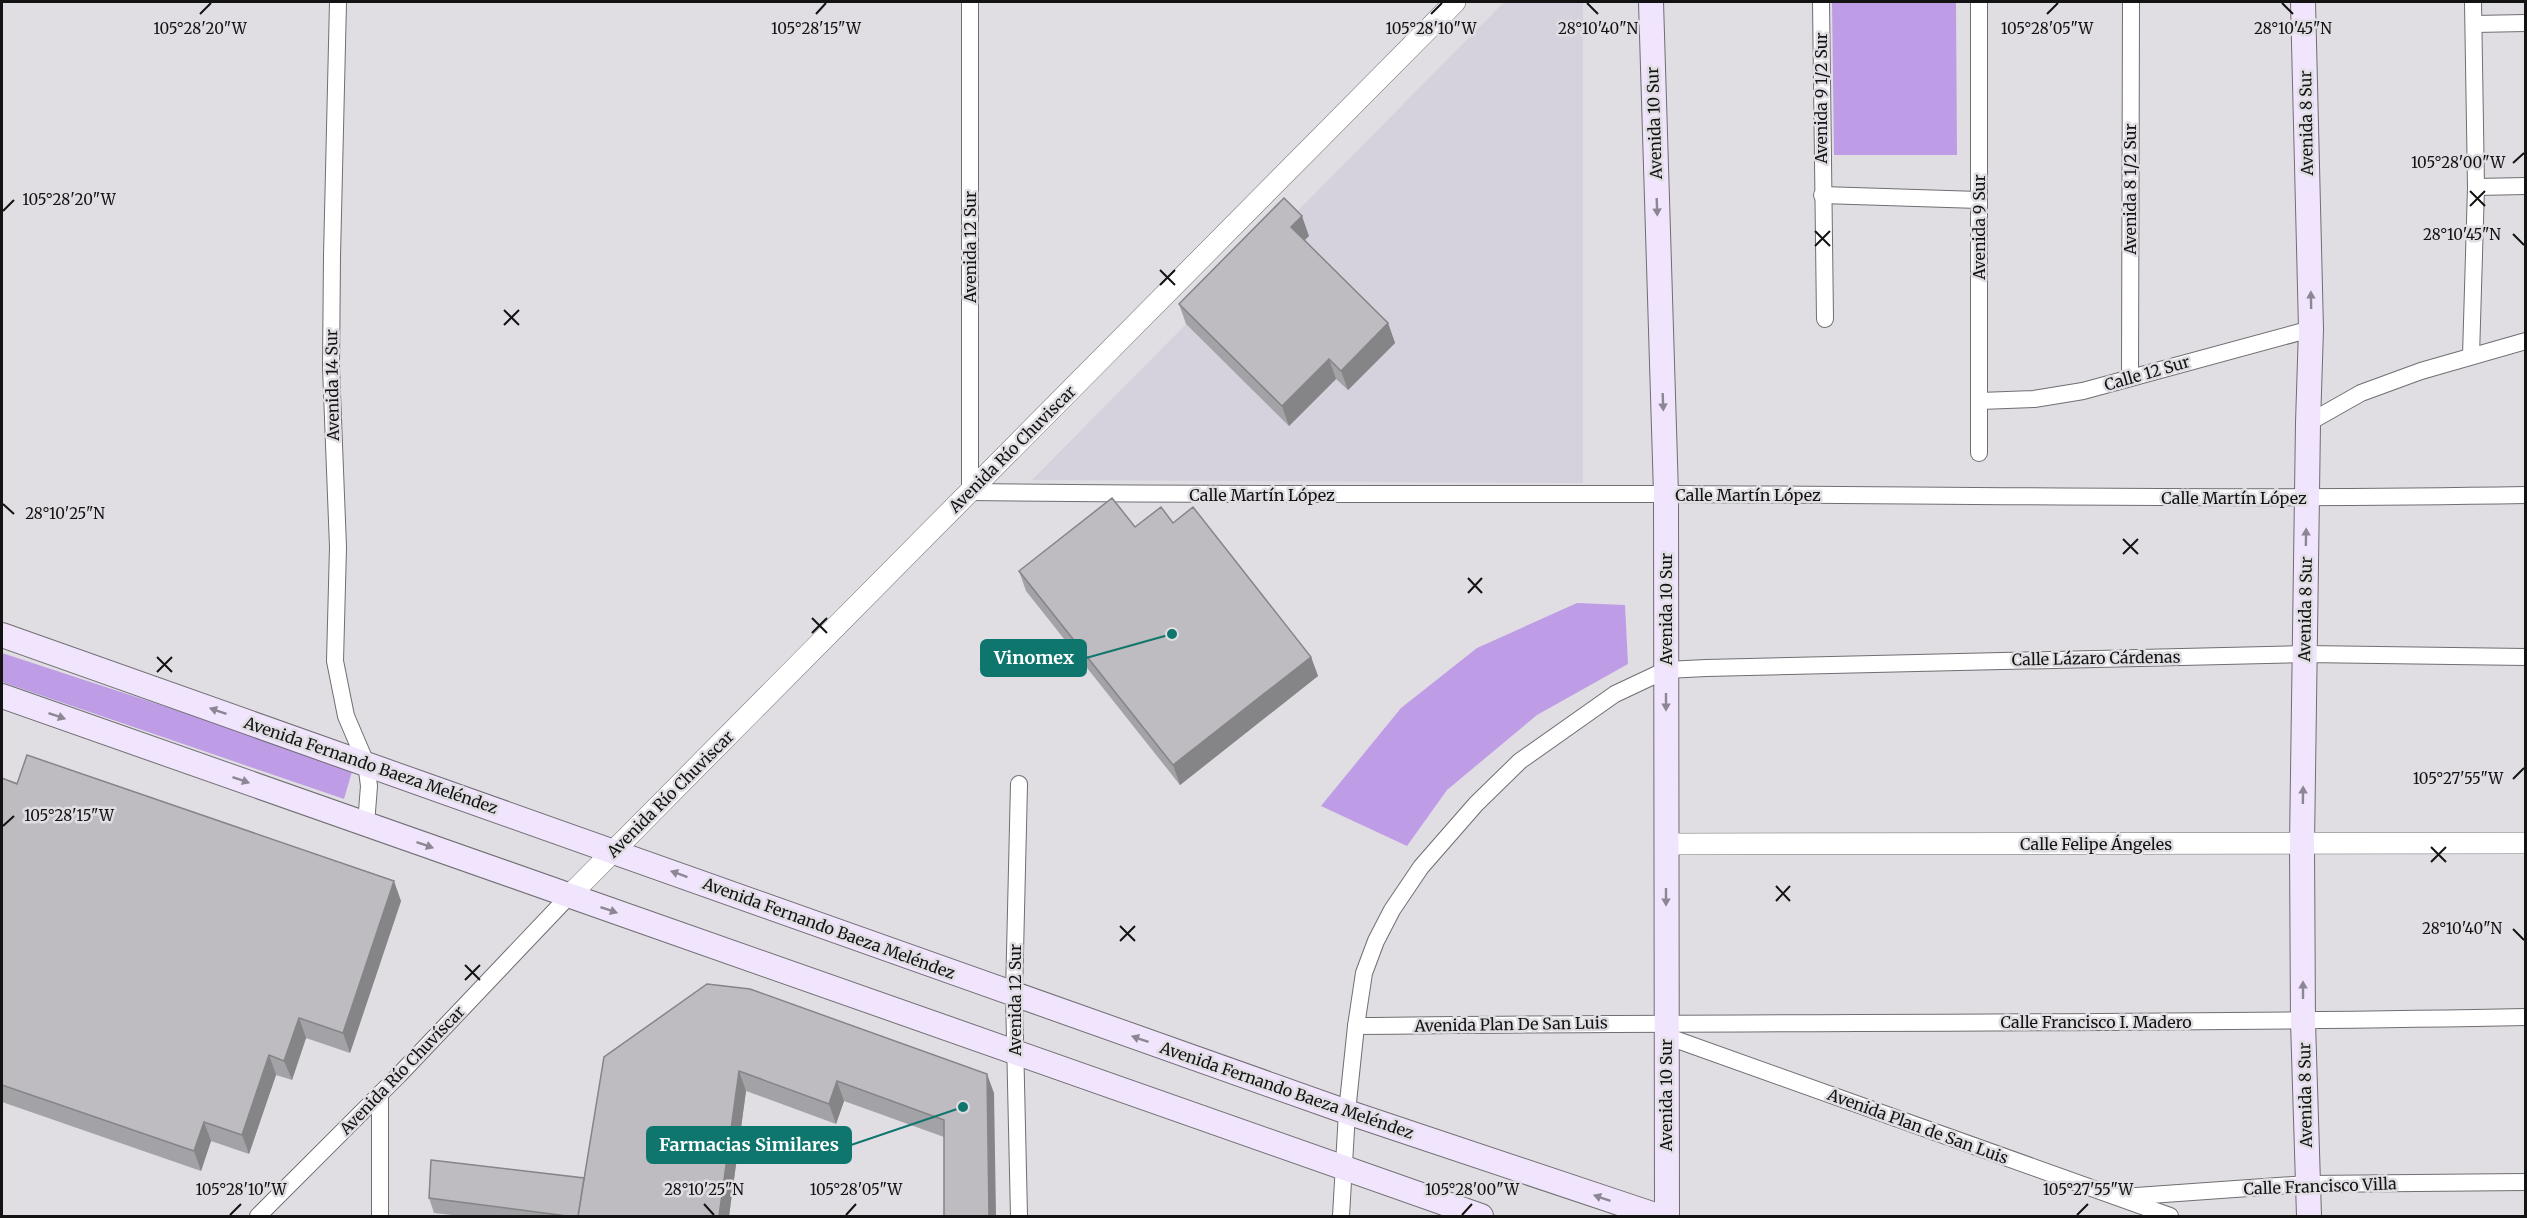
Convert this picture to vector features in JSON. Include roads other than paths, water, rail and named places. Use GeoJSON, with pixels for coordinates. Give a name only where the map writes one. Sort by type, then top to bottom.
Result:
{"type":"FeatureCollection","features":[{"type":"Feature","properties":{"kind":"main road","name":"Avenida 10 Sur"},"geometry":{"type":"LineString","coordinates":[[1651,2],[1666,494],[1667,1216]]}},
{"type":"Feature","properties":{"kind":"main road","name":"Avenida 8 Sur"},"geometry":{"type":"LineString","coordinates":[[2303,2],[2311,329],[2302,844],[2303,1022],[2309,1216]]}},
{"type":"Feature","properties":{"kind":"main road","name":"Avenida Fernando Baeza Meléndez"},"geometry":{"type":"LineString","coordinates":[[2,635],[1347,1112],[1658,1216]]}},
{"type":"Feature","properties":{"kind":"main road"},"geometry":{"type":"LineString","coordinates":[[2,696],[1481,1216]]}},
{"type":"Feature","properties":{"kind":"street","name":"Avenida 14 Sur"},"geometry":{"type":"LineString","coordinates":[[338,2],[331,367],[338,547],[335,661],[346,716],[366,763],[369,786],[366,824]]}},
{"type":"Feature","properties":{"kind":"street","name":"Avenida 12 Sur"},"geometry":{"type":"LineString","coordinates":[[970,2],[970,492]]}},
{"type":"Feature","properties":{"kind":"street","name":"Avenida Río Chuviscar"},"geometry":{"type":"LineString","coordinates":[[569,896],[1455,2]]}},
{"type":"Feature","properties":{"kind":"street","name":"Avenida 9 1/2 Sur"},"geometry":{"type":"LineString","coordinates":[[1821,2],[1825,319]]}},
{"type":"Feature","properties":{"kind":"street","name":"Avenida 9 Sur"},"geometry":{"type":"LineString","coordinates":[[1979,2],[1979,453]]}},
{"type":"Feature","properties":{"kind":"street","name":"Avenida 8 1/2 Sur"},"geometry":{"type":"LineString","coordinates":[[2130,377],[2131,2]]}},
{"type":"Feature","properties":{"kind":"street"},"geometry":{"type":"LineString","coordinates":[[2471,356],[2476,187],[2473,2]]}},
{"type":"Feature","properties":{"kind":"street"},"geometry":{"type":"LineString","coordinates":[[2474,24],[2526,23]]}},
{"type":"Feature","properties":{"kind":"street"},"geometry":{"type":"LineString","coordinates":[[2476,187],[2526,186]]}},
{"type":"Feature","properties":{"kind":"street"},"geometry":{"type":"LineString","coordinates":[[1822,195],[1979,200]]}},
{"type":"Feature","properties":{"kind":"street","name":"Calle 12 Sur"},"geometry":{"type":"LineString","coordinates":[[1980,401],[2060,396],[2311,329]]}},
{"type":"Feature","properties":{"kind":"street"},"geometry":{"type":"LineString","coordinates":[[2308,423],[2361,393],[2526,340]]}},
{"type":"Feature","properties":{"kind":"street","name":"Calle Martín López"},"geometry":{"type":"LineString","coordinates":[[970,492],[2307,499],[2526,495]]}},
{"type":"Feature","properties":{"kind":"street","name":"Calle Lázaro Cárdenas"},"geometry":{"type":"LineString","coordinates":[[1666,670],[2305,654],[2526,657]]}},
{"type":"Feature","properties":{"kind":"street"},"geometry":{"type":"LineString","coordinates":[[1341,1216],[1347,1112],[1364,973],[1376,941],[1392,910],[1421,867],[1476,804],[1520,761],[1615,694],[1666,670]]}},
{"type":"Feature","properties":{"kind":"street","name":"Avenida 12 Sur"},"geometry":{"type":"LineString","coordinates":[[1019,784],[1014,994],[1019,1216]]}},
{"type":"Feature","properties":{"kind":"street","name":"Calle Felipe Ángeles"},"geometry":{"type":"LineString","coordinates":[[1666,844],[2526,843]]}},
{"type":"Feature","properties":{"kind":"street","name":"Avenida Río Chuvíscar"},"geometry":{"type":"LineString","coordinates":[[258,1216],[380,1094],[569,896]]}},
{"type":"Feature","properties":{"kind":"street","name":"Calle Francisco I. Madero"},"geometry":{"type":"LineString","coordinates":[[1666,1029],[2303,1022],[2526,1017]]}},
{"type":"Feature","properties":{"kind":"street","name":"Avenida Plan De San Luis"},"geometry":{"type":"LineString","coordinates":[[1356,1026],[1666,1029]]}},
{"type":"Feature","properties":{"kind":"street","name":"Avenida Plan de San Luis"},"geometry":{"type":"LineString","coordinates":[[1666,1029],[2170,1216]]}},
{"type":"Feature","properties":{"kind":"street"},"geometry":{"type":"LineString","coordinates":[[380,1094],[380,1216]]}},
{"type":"Feature","properties":{"kind":"street","name":"Calle Francisco Villa"},"geometry":{"type":"LineString","coordinates":[[2115,1197],[2307,1184],[2526,1182]]}},
{"type":"Feature","properties":{"kind":"place","name":"Vinomex"},"geometry":{"type":"Point","coordinates":[1172,634]}},
{"type":"Feature","properties":{"kind":"place","name":"Farmacias Similares"},"geometry":{"type":"Point","coordinates":[963,1107]}}]}
